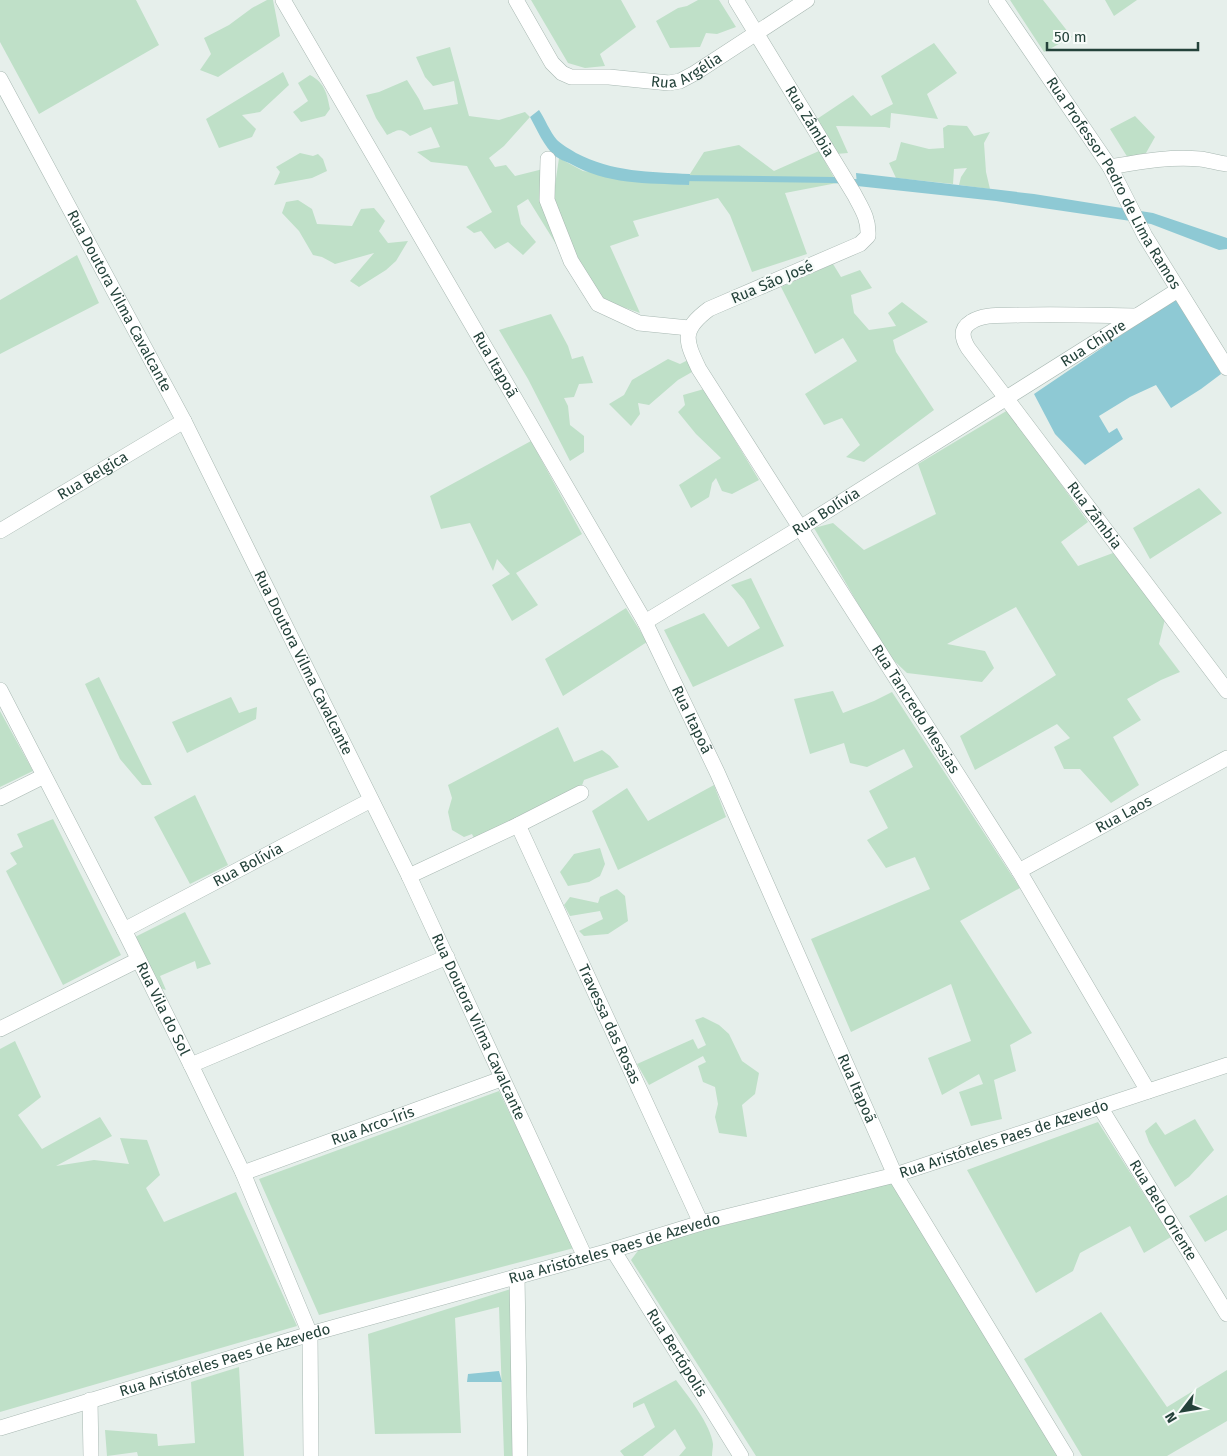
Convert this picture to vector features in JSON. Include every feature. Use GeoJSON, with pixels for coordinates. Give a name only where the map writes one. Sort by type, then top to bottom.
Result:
{"type":"FeatureCollection","features":[{"type":"Feature","properties":{"kind":"street","name":"Rua Itapoã"},"geometry":{"type":"LineString","coordinates":[[283,0],[645,622],[721,781],[894,1174],[1066,1456]]}},
{"type":"Feature","properties":{"kind":"street","name":"Rua Argélia"},"geometry":{"type":"LineString","coordinates":[[516,0],[552,63],[571,77],[609,77],[668,83],[680,81],[696,73],[807,0]]}},
{"type":"Feature","properties":{"kind":"street","name":"Rua Zâmbia"},"geometry":{"type":"LineString","coordinates":[[736,0],[864,212],[869,225],[868,236],[860,244]]}},
{"type":"Feature","properties":{"kind":"street","name":"Rua Professor Pedro de Lima Ramos"},"geometry":{"type":"LineString","coordinates":[[996,0],[1110,167],[1145,236],[1227,368]]}},
{"type":"Feature","properties":{"kind":"street","name":"Rua Doutora Vilma Cavalcante"},"geometry":{"type":"LineString","coordinates":[[0,80],[184,421],[409,876],[501,1079],[585,1257]]}},
{"type":"Feature","properties":{"kind":"street"},"geometry":{"type":"LineString","coordinates":[[548,159],[547,200],[571,261],[598,304],[639,324],[689,328]]}},
{"type":"Feature","properties":{"kind":"street"},"geometry":{"type":"LineString","coordinates":[[1110,167],[1170,159],[1200,159],[1227,164]]}},
{"type":"Feature","properties":{"kind":"street","name":"Rua São José"},"geometry":{"type":"LineString","coordinates":[[689,328],[697,318],[716,306],[860,244]]}},
{"type":"Feature","properties":{"kind":"street","name":"Rua Chipre"},"geometry":{"type":"LineString","coordinates":[[1006,398],[1178,290]]}},
{"type":"Feature","properties":{"kind":"street","name":"Rua Zâmbia"},"geometry":{"type":"LineString","coordinates":[[1136,316],[1050,314],[983,317],[972,321],[966,327],[963,332],[963,340],[1227,691]]}},
{"type":"Feature","properties":{"kind":"street","name":"Rua Tancredo Messias"},"geometry":{"type":"LineString","coordinates":[[689,328],[687,339],[699,368],[1019,871],[1148,1091]]}},
{"type":"Feature","properties":{"kind":"street","name":"Rua Bolívia"},"geometry":{"type":"LineString","coordinates":[[645,622],[800,528],[1006,398]]}},
{"type":"Feature","properties":{"kind":"street","name":"Rua Belgica"},"geometry":{"type":"LineString","coordinates":[[0,531],[184,421]]}},
{"type":"Feature","properties":{"kind":"street","name":"Rua Vila do Sol"},"geometry":{"type":"LineString","coordinates":[[0,690],[124,930],[243,1173],[310,1334]]}},
{"type":"Feature","properties":{"kind":"street","name":"Rua Laos"},"geometry":{"type":"LineString","coordinates":[[1019,871],[1227,758]]}},
{"type":"Feature","properties":{"kind":"street"},"geometry":{"type":"LineString","coordinates":[[0,798],[44,776]]}},
{"type":"Feature","properties":{"kind":"street"},"geometry":{"type":"LineString","coordinates":[[409,876],[582,793]]}},
{"type":"Feature","properties":{"kind":"street","name":"Rua Bolívia"},"geometry":{"type":"LineString","coordinates":[[124,930],[372,800]]}},
{"type":"Feature","properties":{"kind":"street","name":"Travessa das Rosas"},"geometry":{"type":"LineString","coordinates":[[518,825],[700,1223]]}},
{"type":"Feature","properties":{"kind":"street"},"geometry":{"type":"LineString","coordinates":[[191,1065],[447,957]]}},
{"type":"Feature","properties":{"kind":"street"},"geometry":{"type":"LineString","coordinates":[[0,1029],[138,960]]}},
{"type":"Feature","properties":{"kind":"street","name":"Rua Aristóteles Paes de Azevedo"},"geometry":{"type":"LineString","coordinates":[[0,1428],[310,1334],[613,1250],[700,1223],[894,1174],[1227,1065]]}},
{"type":"Feature","properties":{"kind":"street","name":"Rua Arco-Íris"},"geometry":{"type":"LineString","coordinates":[[243,1173],[501,1079]]}},
{"type":"Feature","properties":{"kind":"street","name":"Rua Belo Oriente"},"geometry":{"type":"LineString","coordinates":[[1100,1107],[1227,1314]]}},
{"type":"Feature","properties":{"kind":"street","name":"Rua Bertópolis"},"geometry":{"type":"LineString","coordinates":[[613,1250],[741,1456]]}},
{"type":"Feature","properties":{"kind":"street"},"geometry":{"type":"LineString","coordinates":[[517,1276],[520,1456]]}},
{"type":"Feature","properties":{"kind":"street"},"geometry":{"type":"LineString","coordinates":[[310,1334],[311,1456]]}},
{"type":"Feature","properties":{"kind":"street"},"geometry":{"type":"LineString","coordinates":[[90,1400],[91,1456]]}},
{"type":"Feature","properties":{"kind":"green space"},"geometry":{"type":"Polygon","coordinates":[[[0,0],[136,0],[159,45],[39,114],[0,42],[0,0]]]}},
{"type":"Feature","properties":{"kind":"green space"},"geometry":{"type":"Polygon","coordinates":[[[267,0],[273,0],[280,36],[218,77],[200,70],[211,54],[204,38],[229,25],[252,8],[267,0]]]}},
{"type":"Feature","properties":{"kind":"green space"},"geometry":{"type":"Polygon","coordinates":[[[531,0],[621,0],[636,27],[600,54],[605,66],[585,68],[568,63],[531,0]]]}},
{"type":"Feature","properties":{"kind":"green space"},"geometry":{"type":"Polygon","coordinates":[[[698,0],[719,0],[736,27],[717,34],[706,33],[700,47],[670,48],[656,21],[678,8],[698,0]]]}},
{"type":"Feature","properties":{"kind":"green space"},"geometry":{"type":"Polygon","coordinates":[[[1010,0],[1043,0],[1072,37],[1044,52],[1010,0]]]}},
{"type":"Feature","properties":{"kind":"green space"},"geometry":{"type":"Polygon","coordinates":[[[1105,0],[1137,0],[1114,16],[1105,0]]]}},
{"type":"Feature","properties":{"kind":"green space"},"geometry":{"type":"Polygon","coordinates":[[[934,43],[957,73],[927,94],[938,119],[891,113],[890,128],[836,126],[848,153],[836,154],[817,119],[853,95],[871,116],[893,104],[881,76],[934,43]]]}},
{"type":"Feature","properties":{"kind":"green space"},"geometry":{"type":"Polygon","coordinates":[[[450,47],[469,116],[499,120],[525,112],[530,117],[504,146],[489,158],[495,167],[506,165],[515,176],[543,169],[564,257],[528,199],[517,206],[521,224],[536,242],[523,255],[508,242],[495,249],[481,231],[474,233],[466,227],[492,212],[467,166],[431,162],[417,152],[440,147],[431,127],[410,136],[404,131],[399,130],[387,135],[376,118],[366,95],[379,92],[407,80],[424,110],[458,104],[454,81],[433,86],[425,77],[416,57],[450,47]]]}},
{"type":"Feature","properties":{"kind":"green space"},"geometry":{"type":"Polygon","coordinates":[[[283,72],[289,85],[260,112],[242,115],[256,129],[252,137],[219,148],[206,119],[283,72]]]}},
{"type":"Feature","properties":{"kind":"green space"},"geometry":{"type":"Polygon","coordinates":[[[310,75],[322,85],[330,109],[325,116],[301,122],[293,112],[308,101],[298,83],[310,75]]]}},
{"type":"Feature","properties":{"kind":"green space"},"geometry":{"type":"Polygon","coordinates":[[[1135,116],[1155,137],[1146,153],[1128,158],[1110,129],[1135,116]]]}},
{"type":"Feature","properties":{"kind":"green space"},"geometry":{"type":"Polygon","coordinates":[[[948,125],[967,126],[974,136],[990,132],[984,143],[986,172],[990,189],[959,185],[961,177],[967,168],[954,169],[953,184],[896,178],[889,163],[896,160],[901,142],[929,149],[944,148],[943,128],[948,125]]]}},
{"type":"Feature","properties":{"kind":"green space"},"geometry":{"type":"Polygon","coordinates":[[[739,145],[774,171],[819,151],[837,183],[785,193],[807,254],[752,272],[730,215],[718,198],[633,221],[639,236],[610,246],[640,313],[600,299],[575,257],[553,199],[559,158],[583,171],[688,185],[690,174],[704,152],[739,145]]]}},
{"type":"Feature","properties":{"kind":"green space"},"geometry":{"type":"Polygon","coordinates":[[[300,153],[313,156],[318,154],[323,159],[327,171],[312,178],[274,185],[280,172],[276,167],[300,153]]]}},
{"type":"Feature","properties":{"kind":"green space"},"geometry":{"type":"Polygon","coordinates":[[[298,200],[312,209],[317,224],[352,226],[361,209],[374,208],[385,221],[379,231],[388,243],[408,241],[396,261],[386,270],[359,287],[350,281],[374,253],[335,264],[322,257],[313,255],[299,231],[282,213],[286,202],[298,200]]]}},
{"type":"Feature","properties":{"kind":"green space"},"geometry":{"type":"Polygon","coordinates":[[[77,255],[99,303],[0,354],[0,300],[77,255]]]}},
{"type":"Feature","properties":{"kind":"green space"},"geometry":{"type":"Polygon","coordinates":[[[833,264],[841,277],[860,270],[872,288],[851,295],[854,313],[869,330],[896,326],[888,313],[902,302],[928,322],[893,340],[896,352],[934,410],[864,462],[846,457],[860,445],[842,418],[824,425],[805,394],[857,361],[843,338],[815,354],[781,287],[833,264]]]}},
{"type":"Feature","properties":{"kind":"green space"},"geometry":{"type":"Polygon","coordinates":[[[551,314],[568,346],[572,359],[583,356],[593,383],[579,384],[574,397],[564,398],[568,406],[570,425],[584,436],[584,452],[570,461],[528,379],[499,330],[551,314]]]}},
{"type":"Feature","properties":{"kind":"green space"},"geometry":{"type":"Polygon","coordinates":[[[668,359],[680,364],[688,360],[692,372],[678,380],[649,405],[638,403],[640,414],[631,426],[609,404],[624,395],[632,380],[668,359]]]}},
{"type":"Feature","properties":{"kind":"green space"},"geometry":{"type":"Polygon","coordinates":[[[704,389],[759,480],[732,494],[722,491],[716,478],[712,483],[709,497],[691,508],[679,485],[721,458],[696,434],[678,412],[685,405],[683,395],[704,389]]]}},
{"type":"Feature","properties":{"kind":"green space"},"geometry":{"type":"Polygon","coordinates":[[[1008,410],[1088,522],[1061,542],[1078,566],[1113,553],[1165,619],[1159,644],[1180,672],[1127,699],[1141,720],[1113,737],[1139,785],[1111,803],[1080,769],[1064,769],[1054,747],[1070,738],[1057,724],[975,770],[960,736],[1056,675],[1016,607],[947,644],[985,651],[994,668],[982,682],[907,673],[887,654],[814,528],[833,523],[864,550],[936,514],[918,464],[1008,410]]]}},
{"type":"Feature","properties":{"kind":"green space"},"geometry":{"type":"Polygon","coordinates":[[[531,441],[582,534],[516,573],[538,605],[512,621],[492,585],[510,574],[497,559],[493,571],[470,523],[441,529],[430,496],[531,441]]]}},
{"type":"Feature","properties":{"kind":"green space"},"geometry":{"type":"Polygon","coordinates":[[[1199,488],[1222,513],[1150,559],[1133,528],[1199,488]]]}},
{"type":"Feature","properties":{"kind":"green space"},"geometry":{"type":"Polygon","coordinates":[[[751,578],[784,646],[693,687],[664,630],[704,613],[728,647],[760,628],[744,600],[731,585],[751,578]]]}},
{"type":"Feature","properties":{"kind":"green space"},"geometry":{"type":"Polygon","coordinates":[[[626,608],[647,642],[563,696],[545,659],[626,608]]]}},
{"type":"Feature","properties":{"kind":"green space"},"geometry":{"type":"Polygon","coordinates":[[[99,677],[152,785],[142,785],[120,759],[85,684],[99,677]]]}},
{"type":"Feature","properties":{"kind":"green space"},"geometry":{"type":"Polygon","coordinates":[[[833,691],[843,713],[892,692],[1020,888],[960,921],[1032,1033],[1010,1045],[1016,1071],[994,1080],[1002,1119],[971,1126],[959,1092],[983,1084],[979,1074],[942,1095],[928,1058],[971,1041],[951,984],[851,1032],[811,939],[930,889],[915,857],[886,868],[867,840],[888,828],[869,791],[913,767],[904,749],[867,767],[850,763],[844,743],[810,754],[794,699],[833,691]]]}},
{"type":"Feature","properties":{"kind":"green space"},"geometry":{"type":"Polygon","coordinates":[[[231,697],[239,713],[257,707],[256,719],[187,753],[172,722],[231,697]]]}},
{"type":"Feature","properties":{"kind":"green space"},"geometry":{"type":"Polygon","coordinates":[[[0,711],[33,771],[0,787],[0,711]]]}},
{"type":"Feature","properties":{"kind":"green space"},"geometry":{"type":"Polygon","coordinates":[[[558,727],[574,762],[602,750],[619,767],[584,780],[581,788],[475,840],[472,834],[464,837],[452,830],[448,812],[452,798],[448,785],[558,727]]]}},
{"type":"Feature","properties":{"kind":"green space"},"geometry":{"type":"Polygon","coordinates":[[[714,785],[726,817],[618,870],[592,811],[627,788],[648,821],[714,785]]]}},
{"type":"Feature","properties":{"kind":"green space"},"geometry":{"type":"Polygon","coordinates":[[[195,795],[228,865],[190,884],[154,817],[195,795]]]}},
{"type":"Feature","properties":{"kind":"green space"},"geometry":{"type":"Polygon","coordinates":[[[53,819],[121,955],[63,985],[6,871],[17,864],[10,853],[23,847],[17,834],[53,819]]]}},
{"type":"Feature","properties":{"kind":"green space"},"geometry":{"type":"Polygon","coordinates":[[[600,848],[605,864],[600,876],[589,882],[568,886],[560,872],[574,854],[600,848]]]}},
{"type":"Feature","properties":{"kind":"green space"},"geometry":{"type":"Polygon","coordinates":[[[617,889],[625,896],[628,921],[608,934],[584,936],[579,931],[603,919],[600,911],[570,916],[564,905],[570,897],[598,903],[600,897],[617,889]]]}},
{"type":"Feature","properties":{"kind":"green space"},"geometry":{"type":"Polygon","coordinates":[[[185,912],[211,964],[197,969],[195,961],[160,976],[166,990],[157,987],[133,938],[185,912]]]}},
{"type":"Feature","properties":{"kind":"green space"},"geometry":{"type":"Polygon","coordinates":[[[703,1017],[719,1025],[729,1034],[742,1061],[759,1073],[755,1094],[742,1105],[747,1137],[719,1133],[715,1117],[718,1104],[715,1087],[703,1082],[698,1066],[706,1062],[703,1056],[649,1085],[637,1064],[693,1039],[698,1049],[706,1045],[695,1020],[703,1017]]]}},
{"type":"Feature","properties":{"kind":"green space"},"geometry":{"type":"Polygon","coordinates":[[[15,1041],[41,1097],[18,1115],[42,1149],[100,1117],[112,1136],[56,1166],[94,1160],[129,1164],[120,1138],[147,1140],[160,1175],[146,1188],[164,1222],[236,1192],[297,1326],[0,1412],[0,1049],[15,1041]]]}},
{"type":"Feature","properties":{"kind":"green space"},"geometry":{"type":"Polygon","coordinates":[[[499,1091],[574,1248],[319,1315],[259,1179],[499,1091]]]}},
{"type":"Feature","properties":{"kind":"green space"},"geometry":{"type":"Polygon","coordinates":[[[1195,1119],[1214,1150],[1189,1177],[1175,1187],[1149,1142],[1145,1131],[1156,1122],[1165,1135],[1195,1119]]]}},
{"type":"Feature","properties":{"kind":"green space"},"geometry":{"type":"Polygon","coordinates":[[[1098,1122],[1171,1237],[1144,1253],[1130,1226],[1080,1253],[1073,1271],[1036,1293],[967,1170],[1098,1122]]]}},
{"type":"Feature","properties":{"kind":"green space"},"geometry":{"type":"Polygon","coordinates":[[[893,1183],[1060,1456],[756,1456],[631,1260],[640,1248],[893,1183]]]}},
{"type":"Feature","properties":{"kind":"green space"},"geometry":{"type":"Polygon","coordinates":[[[1227,1195],[1227,1230],[1205,1242],[1189,1216],[1227,1195]]]}},
{"type":"Feature","properties":{"kind":"green space"},"geometry":{"type":"Polygon","coordinates":[[[511,1289],[513,1456],[504,1456],[499,1307],[455,1318],[461,1433],[375,1434],[368,1334],[511,1289]]]}},
{"type":"Feature","properties":{"kind":"green space"},"geometry":{"type":"Polygon","coordinates":[[[1101,1312],[1167,1407],[1227,1370],[1227,1421],[1167,1456],[1082,1456],[1024,1359],[1101,1312]]]}},
{"type":"Feature","properties":{"kind":"green space"},"geometry":{"type":"Polygon","coordinates":[[[239,1367],[244,1456],[138,1456],[137,1452],[107,1456],[105,1430],[157,1434],[158,1446],[195,1443],[191,1382],[239,1367]]]}},
{"type":"Feature","properties":{"kind":"green space"},"geometry":{"type":"Polygon","coordinates":[[[676,1380],[708,1428],[713,1444],[712,1456],[679,1456],[686,1448],[675,1429],[643,1456],[624,1456],[620,1451],[655,1427],[644,1403],[633,1408],[633,1403],[676,1380]]]}},
{"type":"Feature","properties":{"kind":"water"},"geometry":{"type":"Polygon","coordinates":[[[539,110],[557,140],[576,153],[603,164],[632,170],[690,174],[689,185],[627,182],[598,175],[560,159],[548,148],[530,117],[539,110]]]}},
{"type":"Feature","properties":{"kind":"water"},"geometry":{"type":"Polygon","coordinates":[[[856,173],[1034,194],[1153,213],[1227,238],[1227,249],[1219,250],[1151,224],[996,201],[857,186],[856,173]]]}},
{"type":"Feature","properties":{"kind":"water"},"geometry":{"type":"Polygon","coordinates":[[[1177,297],[1217,363],[1221,374],[1171,408],[1156,385],[1130,397],[1099,416],[1109,433],[1117,428],[1123,439],[1085,465],[1055,434],[1034,394],[1177,297]]]}},
{"type":"Feature","properties":{"kind":"water"},"geometry":{"type":"Polygon","coordinates":[[[499,1371],[502,1382],[467,1382],[468,1374],[499,1371]]]}},
{"type":"Feature","properties":{"kind":"waterway"},"geometry":{"type":"LineString","coordinates":[[680,178],[834,180],[865,183]]}}]}
